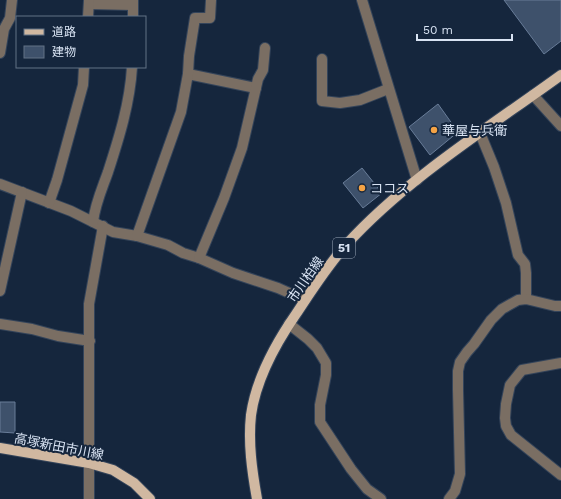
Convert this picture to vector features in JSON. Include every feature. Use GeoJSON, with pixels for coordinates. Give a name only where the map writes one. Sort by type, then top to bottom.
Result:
{"type":"FeatureCollection","features":[{"type":"Feature","properties":{"kind":"main road","name":"市川柏線"},"geometry":{"type":"LineString","coordinates":[[257,499],[250,450],[250,429],[252,414],[261,382],[268,364],[289,324],[321,276],[346,245],[416,180],[561,75]]}},
{"type":"Feature","properties":{"kind":"main road","name":"高塚新田市川線"},"geometry":{"type":"LineString","coordinates":[[0,448],[89,463],[113,470],[134,483],[150,499]]}},
{"type":"Feature","properties":{"kind":"street"},"geometry":{"type":"LineString","coordinates":[[0,53],[2,29],[10,18],[12,0]]}},
{"type":"Feature","properties":{"kind":"street"},"geometry":{"type":"LineString","coordinates":[[137,236],[180,112],[188,74],[189,56],[195,18],[210,18],[211,0]]}},
{"type":"Feature","properties":{"kind":"street"},"geometry":{"type":"LineString","coordinates":[[362,0],[416,180]]}},
{"type":"Feature","properties":{"kind":"street"},"geometry":{"type":"LineString","coordinates":[[88,16],[89,2],[133,2],[133,16]]}},
{"type":"Feature","properties":{"kind":"street"},"geometry":{"type":"LineString","coordinates":[[199,258],[224,198],[242,148],[258,79],[263,70],[266,48]]}},
{"type":"Feature","properties":{"kind":"street"},"geometry":{"type":"LineString","coordinates":[[322,59],[322,102],[340,103],[360,100],[388,89]]}},
{"type":"Feature","properties":{"kind":"street"},"geometry":{"type":"LineString","coordinates":[[49,203],[59,173],[83,85],[84,68]]}},
{"type":"Feature","properties":{"kind":"street"},"geometry":{"type":"LineString","coordinates":[[89,499],[89,304],[98,224],[95,208],[121,129],[131,88],[132,68]]}},
{"type":"Feature","properties":{"kind":"street"},"geometry":{"type":"LineString","coordinates":[[188,74],[256,88]]}},
{"type":"Feature","properties":{"kind":"street"},"geometry":{"type":"LineString","coordinates":[[533,95],[561,126]]}},
{"type":"Feature","properties":{"kind":"street"},"geometry":{"type":"LineString","coordinates":[[480,133],[494,166],[506,202],[518,255],[525,264],[526,299]]}},
{"type":"Feature","properties":{"kind":"street"},"geometry":{"type":"LineString","coordinates":[[0,184],[71,211],[113,232],[137,236],[168,245],[232,274],[278,288],[305,300]]}},
{"type":"Feature","properties":{"kind":"street"},"geometry":{"type":"LineString","coordinates":[[0,291],[3,264],[22,192]]}},
{"type":"Feature","properties":{"kind":"street"},"geometry":{"type":"LineString","coordinates":[[449,499],[455,490],[460,474],[458,371],[460,362],[491,320],[502,309],[518,300],[526,299],[561,306]]}},
{"type":"Feature","properties":{"kind":"street"},"geometry":{"type":"LineString","coordinates":[[0,324],[32,329],[64,338],[90,341]]}},
{"type":"Feature","properties":{"kind":"street"},"geometry":{"type":"LineString","coordinates":[[289,324],[317,348],[326,363],[326,375],[320,405],[320,422],[351,469],[367,489],[381,499]]}},
{"type":"Feature","properties":{"kind":"street"},"geometry":{"type":"LineString","coordinates":[[561,363],[522,370],[510,385],[505,418],[506,426],[511,435],[561,475]]}},
{"type":"Feature","properties":{"kind":"building"},"geometry":{"type":"Polygon","coordinates":[[[504,0],[561,0],[561,41],[544,54],[504,0]]]}},
{"type":"Feature","properties":{"kind":"building","name":"華屋与兵衛"},"geometry":{"type":"Polygon","coordinates":[[[438,104],[458,132],[430,155],[409,127],[438,104]]]}},
{"type":"Feature","properties":{"kind":"building","name":"ココス"},"geometry":{"type":"Polygon","coordinates":[[[362,168],[382,193],[363,208],[343,183],[362,168]]]}},
{"type":"Feature","properties":{"kind":"building"},"geometry":{"type":"Polygon","coordinates":[[[0,402],[15,402],[15,433],[0,432],[0,402]]]}},
{"type":"Feature","properties":{"kind":"place","name":"華屋与兵衛"},"geometry":{"type":"Point","coordinates":[434,130]}},
{"type":"Feature","properties":{"kind":"place","name":"ココス"},"geometry":{"type":"Point","coordinates":[362,188]}}]}
